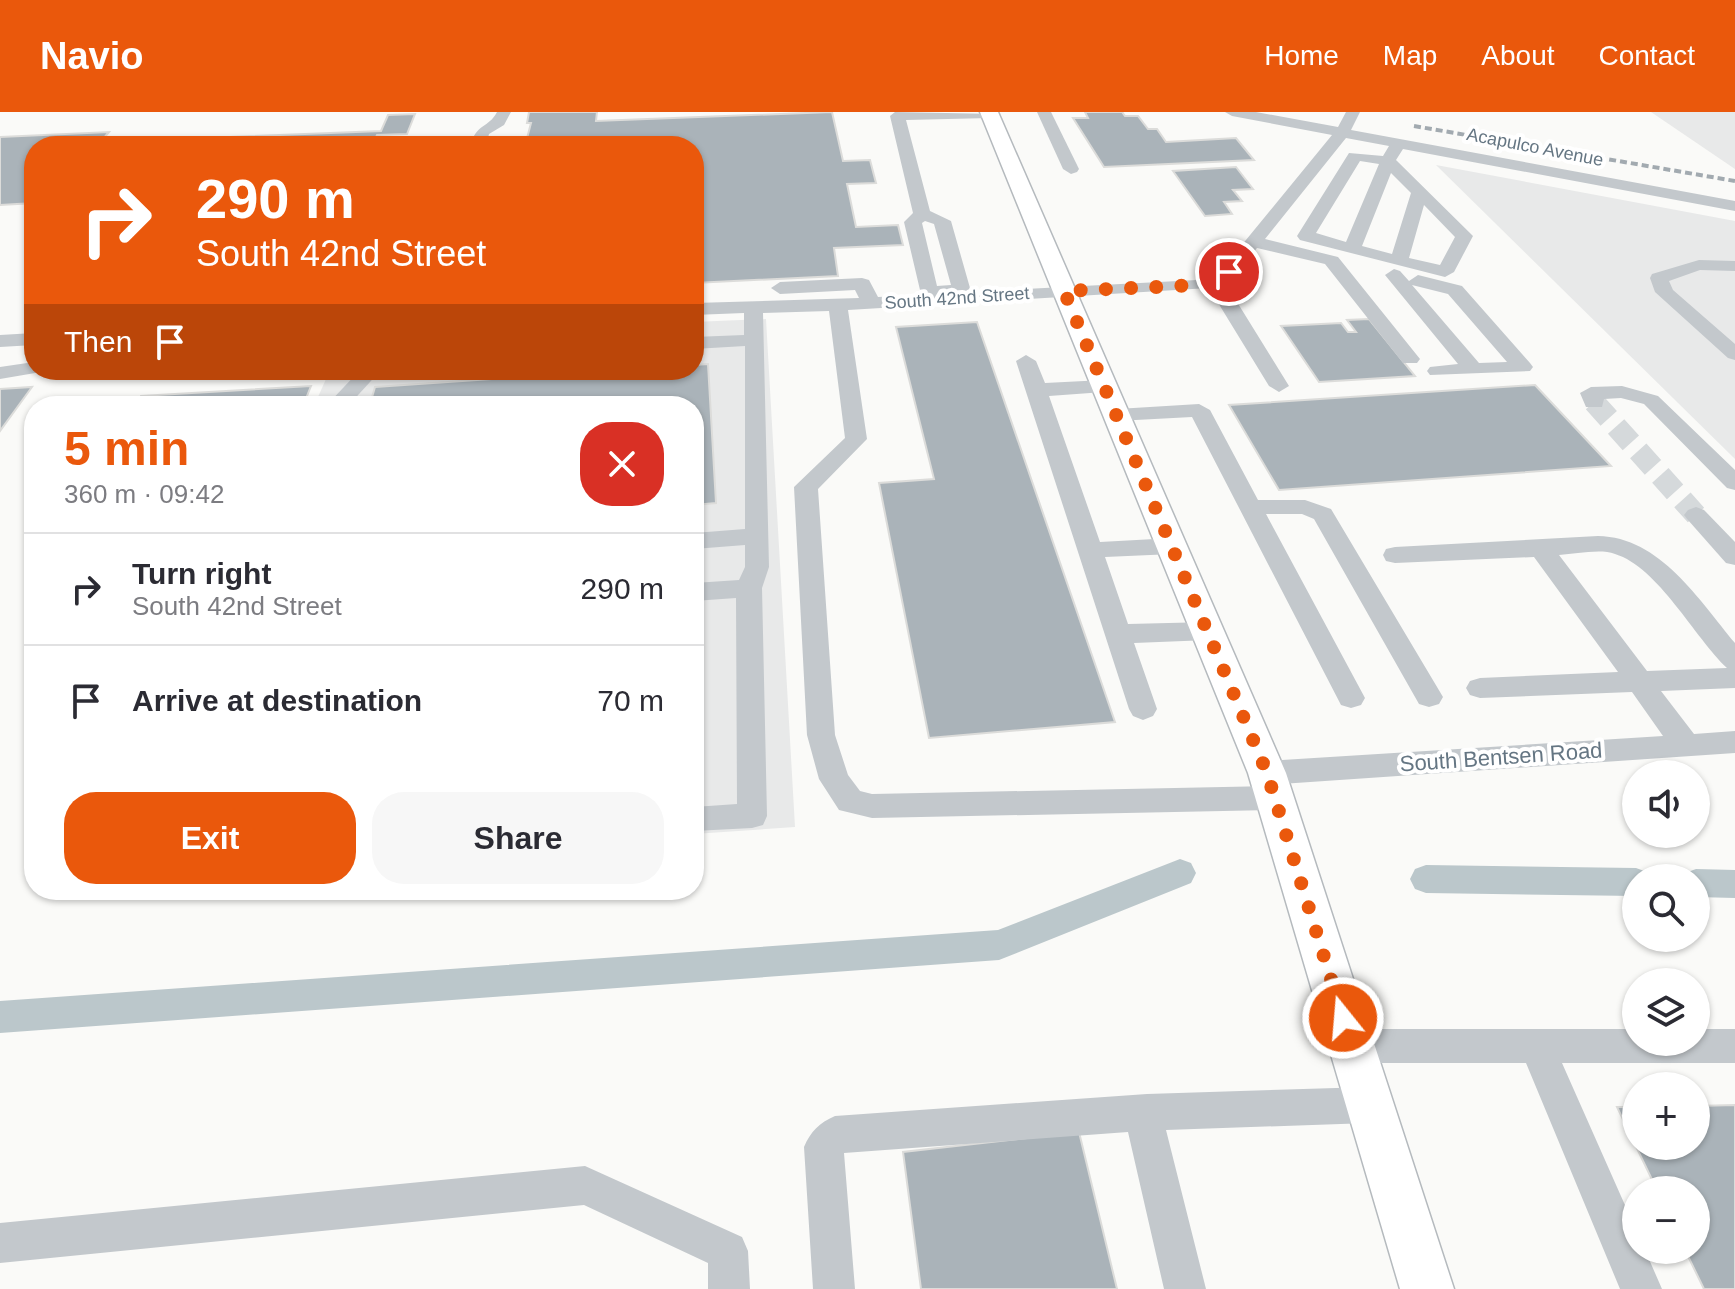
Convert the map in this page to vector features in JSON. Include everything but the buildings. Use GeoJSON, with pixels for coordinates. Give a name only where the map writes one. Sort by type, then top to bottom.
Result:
{"type":"FeatureCollection","features":[{"type":"Feature","properties":{"kind":"main road"},"geometry":{"type":"LineString","coordinates":[[989,113],[1209,631],[1270,786],[1427,1289]]}},
{"type":"Feature","properties":{"kind":"street"},"geometry":{"type":"LineString","coordinates":[[481,136],[482,132],[499,122],[504,112]]}},
{"type":"Feature","properties":{"kind":"street"},"geometry":{"type":"LineString","coordinates":[[1044,112],[1071,169]]}},
{"type":"Feature","properties":{"kind":"street","name":"Acapulco Avenue"},"geometry":{"type":"LineString","coordinates":[[1232,112],[1735,206]]}},
{"type":"Feature","properties":{"kind":"street"},"geometry":{"type":"LineString","coordinates":[[1279,386],[1214,280],[1229,272],[1343,131],[1353,112]]}},
{"type":"Feature","properties":{"kind":"street"},"geometry":{"type":"LineString","coordinates":[[922,214],[897,116],[989,113]]}},
{"type":"Feature","properties":{"kind":"street"},"geometry":{"type":"LineString","coordinates":[[1352,249],[1388,161],[1399,142]]}},
{"type":"Feature","properties":{"kind":"street"},"geometry":{"type":"LineString","coordinates":[[1253,242],[1332,261],[1396,268],[1445,272],[1464,236],[1388,161],[1355,156],[1306,236],[1352,249],[1396,268],[1455,290],[1523,367],[1437,371]]}},
{"type":"Feature","properties":{"kind":"street"},"geometry":{"type":"LineString","coordinates":[[1396,268],[1419,192]]}},
{"type":"Feature","properties":{"kind":"street"},"geometry":{"type":"LineString","coordinates":[[922,214],[942,221],[961,288],[947,296],[929,290],[913,222],[922,214]]}},
{"type":"Feature","properties":{"kind":"street"},"geometry":{"type":"LineString","coordinates":[[1332,261],[1410,359]]}},
{"type":"Feature","properties":{"kind":"street"},"geometry":{"type":"LineString","coordinates":[[1735,266],[1699,265],[1659,278],[1664,292],[1735,354]]}},
{"type":"Feature","properties":{"kind":"street"},"geometry":{"type":"LineString","coordinates":[[1396,268],[1473,369]]}},
{"type":"Feature","properties":{"kind":"street","name":"South 42nd Street"},"geometry":{"type":"LineString","coordinates":[[704,309],[838,305],[947,296],[1200,285],[1214,280]]}},
{"type":"Feature","properties":{"kind":"street"},"geometry":{"type":"LineString","coordinates":[[704,291],[862,284],[871,303]]}},
{"type":"Feature","properties":{"kind":"street","name":"South Bentsen Road"},"geometry":{"type":"LineString","coordinates":[[838,305],[856,439],[806,487],[821,735],[834,779],[850,801],[872,806],[1270,786],[1735,742]]}},
{"type":"Feature","properties":{"kind":"street"},"geometry":{"type":"LineString","coordinates":[[704,818],[752,816],[749,588],[757,567],[753,307]]}},
{"type":"Feature","properties":{"kind":"street"},"geometry":{"type":"LineString","coordinates":[[0,341],[24,340]]}},
{"type":"Feature","properties":{"kind":"street"},"geometry":{"type":"LineString","coordinates":[[704,342],[754,340]]}},
{"type":"Feature","properties":{"kind":"street"},"geometry":{"type":"LineString","coordinates":[[1026,361],[1143,709]]}},
{"type":"Feature","properties":{"kind":"street"},"geometry":{"type":"LineString","coordinates":[[0,373],[24,371]]}},
{"type":"Feature","properties":{"kind":"street"},"geometry":{"type":"LineString","coordinates":[[344,396],[364,380]]}},
{"type":"Feature","properties":{"kind":"street"},"geometry":{"type":"LineString","coordinates":[[1037,390],[1199,410],[1351,698]]}},
{"type":"Feature","properties":{"kind":"street"},"geometry":{"type":"LineString","coordinates":[[1594,402],[1591,393],[1622,392],[1651,400],[1735,483]]}},
{"type":"Feature","properties":{"kind":"street"},"geometry":{"type":"LineString","coordinates":[[1250,507],[1297,506],[1316,509],[1323,514],[1429,697]]}},
{"type":"Feature","properties":{"kind":"street"},"geometry":{"type":"LineString","coordinates":[[1696,515],[1735,557]]}},
{"type":"Feature","properties":{"kind":"street"},"geometry":{"type":"LineString","coordinates":[[704,540],[757,536]]}},
{"type":"Feature","properties":{"kind":"street"},"geometry":{"type":"LineString","coordinates":[[1395,555],[1617,545],[1641,556],[1656,570],[1735,661]]}},
{"type":"Feature","properties":{"kind":"street"},"geometry":{"type":"LineString","coordinates":[[1092,550],[1173,546]]}},
{"type":"Feature","properties":{"kind":"street"},"geometry":{"type":"LineString","coordinates":[[1541,549],[1686,745]]}},
{"type":"Feature","properties":{"kind":"street"},"geometry":{"type":"LineString","coordinates":[[704,591],[749,588]]}},
{"type":"Feature","properties":{"kind":"street"},"geometry":{"type":"LineString","coordinates":[[1119,634],[1209,631]]}},
{"type":"Feature","properties":{"kind":"street"},"geometry":{"type":"LineString","coordinates":[[1480,688],[1637,679],[1735,678]]}},
{"type":"Feature","properties":{"kind":"street"},"geometry":{"type":"LineString","coordinates":[[1352,1046],[1735,1046]]}},
{"type":"Feature","properties":{"kind":"street"},"geometry":{"type":"LineString","coordinates":[[1537,1046],[1641,1289]]}},
{"type":"Feature","properties":{"kind":"street"},"geometry":{"type":"LineString","coordinates":[[834,1289],[823,1147],[835,1135],[1147,1112],[1369,1105]]}},
{"type":"Feature","properties":{"kind":"street"},"geometry":{"type":"LineString","coordinates":[[1147,1112],[1147,1133],[1185,1289]]}},
{"type":"Feature","properties":{"kind":"street"},"geometry":{"type":"LineString","coordinates":[[0,1243],[585,1185],[728,1251],[729,1289]]}},
{"type":"Feature","properties":{"kind":"shaded area"},"geometry":{"type":"Polygon","coordinates":[[[1651,112],[1735,112],[1735,169],[1651,112]]]}},
{"type":"Feature","properties":{"kind":"shaded area"},"geometry":{"type":"Polygon","coordinates":[[[1436,165],[1735,221],[1735,459],[1436,165]]]}},
{"type":"Feature","properties":{"kind":"shaded area"},"geometry":{"type":"Polygon","coordinates":[[[766,319],[795,827],[704,833],[704,396],[318,396],[326,380],[704,380],[704,322],[766,319]]]}},
{"type":"Feature","properties":{"kind":"waterway"},"geometry":{"type":"LineString","coordinates":[[0,1017],[999,945],[1180,873]]}},
{"type":"Feature","properties":{"kind":"waterway"},"geometry":{"type":"LineString","coordinates":[[1426,879],[1622,882]]}},
{"type":"Feature","properties":{"kind":"waterway"},"geometry":{"type":"LineString","coordinates":[[1710,883],[1735,884]]}},
{"type":"Feature","properties":{"kind":"tunnel"},"geometry":{"type":"LineString","coordinates":[[1594,402],[1696,515]]}},
{"type":"Feature","properties":{"kind":"railway"},"geometry":{"type":"LineString","coordinates":[[1414,126],[1735,181]]}},
{"type":"Feature","properties":{"kind":"route"},"geometry":{"type":"LineString","coordinates":[[1229,272],[1200,285],[1064,291],[1267,773],[1343,1018]]}}]}
